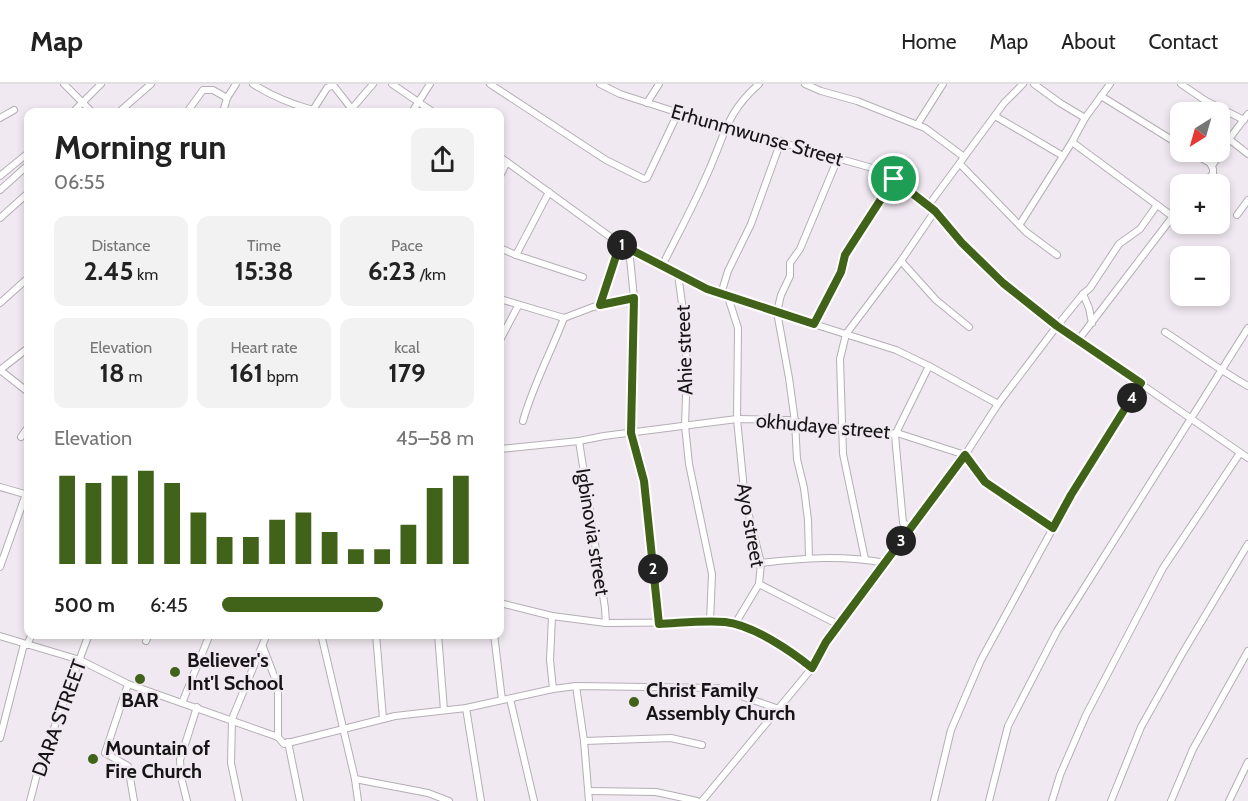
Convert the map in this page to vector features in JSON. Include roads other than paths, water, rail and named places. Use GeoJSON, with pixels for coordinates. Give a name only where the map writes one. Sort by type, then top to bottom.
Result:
{"type":"FeatureCollection","features":[{"type":"Feature","properties":{"kind":"street"},"geometry":{"type":"LineString","coordinates":[[64,84],[86,108]]}},
{"type":"Feature","properties":{"kind":"street"},"geometry":{"type":"LineString","coordinates":[[77,108],[101,84]]}},
{"type":"Feature","properties":{"kind":"street"},"geometry":{"type":"LineString","coordinates":[[124,108],[151,84]]}},
{"type":"Feature","properties":{"kind":"street"},"geometry":{"type":"LineString","coordinates":[[224,108],[227,98],[236,84]]}},
{"type":"Feature","properties":{"kind":"street"},"geometry":{"type":"LineString","coordinates":[[253,84],[271,96],[303,108]]}},
{"type":"Feature","properties":{"kind":"street"},"geometry":{"type":"LineString","coordinates":[[352,108],[373,84]]}},
{"type":"Feature","properties":{"kind":"street"},"geometry":{"type":"LineString","coordinates":[[392,84],[427,108]]}},
{"type":"Feature","properties":{"kind":"street"},"geometry":{"type":"LineString","coordinates":[[414,108],[430,84]]}},
{"type":"Feature","properties":{"kind":"street"},"geometry":{"type":"LineString","coordinates":[[490,84],[606,160],[644,179],[651,170],[678,113]]}},
{"type":"Feature","properties":{"kind":"street","name":"Erhunmwunse Street"},"geometry":{"type":"LineString","coordinates":[[600,84],[620,94],[678,113],[883,171],[935,211],[962,243],[1003,283],[1057,326],[1079,339],[1248,458]]}},
{"type":"Feature","properties":{"kind":"street"},"geometry":{"type":"LineString","coordinates":[[647,103],[658,84]]}},
{"type":"Feature","properties":{"kind":"street"},"geometry":{"type":"LineString","coordinates":[[662,266],[709,170],[725,127],[745,96],[759,84]]}},
{"type":"Feature","properties":{"kind":"street"},"geometry":{"type":"LineString","coordinates":[[805,84],[925,128],[964,157]]}},
{"type":"Feature","properties":{"kind":"street"},"geometry":{"type":"LineString","coordinates":[[916,125],[943,84]]}},
{"type":"Feature","properties":{"kind":"street"},"geometry":{"type":"LineString","coordinates":[[928,206],[994,116],[1023,84]]}},
{"type":"Feature","properties":{"kind":"street"},"geometry":{"type":"LineString","coordinates":[[1034,84],[1085,118]]}},
{"type":"Feature","properties":{"kind":"street"},"geometry":{"type":"LineString","coordinates":[[1020,224],[1085,118],[1110,84]]}},
{"type":"Feature","properties":{"kind":"street"},"geometry":{"type":"LineString","coordinates":[[1181,84],[1206,101],[1246,117],[1230,138]]}},
{"type":"Feature","properties":{"kind":"street"},"geometry":{"type":"LineString","coordinates":[[315,108],[327,88],[333,85],[349,108]]}},
{"type":"Feature","properties":{"kind":"street"},"geometry":{"type":"LineString","coordinates":[[190,108],[203,90],[213,90],[227,98]]}},
{"type":"Feature","properties":{"kind":"street"},"geometry":{"type":"LineString","coordinates":[[1101,96],[1170,139]]}},
{"type":"Feature","properties":{"kind":"street"},"geometry":{"type":"LineString","coordinates":[[0,118],[14,110]]}},
{"type":"Feature","properties":{"kind":"street"},"geometry":{"type":"LineString","coordinates":[[994,116],[1063,156]]}},
{"type":"Feature","properties":{"kind":"street"},"geometry":{"type":"LineString","coordinates":[[1230,140],[1248,154]]}},
{"type":"Feature","properties":{"kind":"street"},"geometry":{"type":"LineString","coordinates":[[721,294],[751,224],[781,141]]}},
{"type":"Feature","properties":{"kind":"street"},"geometry":{"type":"LineString","coordinates":[[1072,142],[1170,215]]}},
{"type":"Feature","properties":{"kind":"street"},"geometry":{"type":"LineString","coordinates":[[0,176],[24,156]]}},
{"type":"Feature","properties":{"kind":"street"},"geometry":{"type":"LineString","coordinates":[[809,557],[808,520],[797,459],[789,378],[777,312],[781,295],[790,276],[790,263],[800,249],[838,158]]}},
{"type":"Feature","properties":{"kind":"street"},"geometry":{"type":"LineString","coordinates":[[504,160],[620,244],[678,274],[728,297],[896,350],[998,404]]}},
{"type":"Feature","properties":{"kind":"street"},"geometry":{"type":"LineString","coordinates":[[504,168],[507,162]]}},
{"type":"Feature","properties":{"kind":"street"},"geometry":{"type":"LineString","coordinates":[[1206,162],[1212,166]]}},
{"type":"Feature","properties":{"kind":"street"},"geometry":{"type":"LineString","coordinates":[[1213,174],[1212,166],[1215,162]]}},
{"type":"Feature","properties":{"kind":"street"},"geometry":{"type":"LineString","coordinates":[[960,164],[1026,231],[1057,255]]}},
{"type":"Feature","properties":{"kind":"street"},"geometry":{"type":"LineString","coordinates":[[0,190],[24,169]]}},
{"type":"Feature","properties":{"kind":"street"},"geometry":{"type":"LineString","coordinates":[[814,324],[841,272],[845,255],[894,179]]}},
{"type":"Feature","properties":{"kind":"street"},"geometry":{"type":"LineString","coordinates":[[516,255],[549,192]]}},
{"type":"Feature","properties":{"kind":"street"},"geometry":{"type":"LineString","coordinates":[[0,218],[24,197]]}},
{"type":"Feature","properties":{"kind":"street"},"geometry":{"type":"LineString","coordinates":[[1237,215],[1248,200]]}},
{"type":"Feature","properties":{"kind":"street"},"geometry":{"type":"LineString","coordinates":[[589,791],[656,792],[700,801],[812,668],[826,642],[965,455],[998,404],[1057,326],[1090,288],[1119,244],[1140,229],[1157,205]]}},
{"type":"Feature","properties":{"kind":"street"},"geometry":{"type":"LineString","coordinates":[[865,559],[843,454],[840,359],[846,334],[935,211]]}},
{"type":"Feature","properties":{"kind":"street"},"geometry":{"type":"LineString","coordinates":[[1079,339],[1170,219]]}},
{"type":"Feature","properties":{"kind":"street"},"geometry":{"type":"LineString","coordinates":[[600,305],[620,244]]}},
{"type":"Feature","properties":{"kind":"street"},"geometry":{"type":"LineString","coordinates":[[629,248],[634,298],[631,433],[644,481],[659,624]]}},
{"type":"Feature","properties":{"kind":"street"},"geometry":{"type":"LineString","coordinates":[[504,250],[583,277]]}},
{"type":"Feature","properties":{"kind":"street"},"geometry":{"type":"LineString","coordinates":[[901,261],[936,300],[969,327]]}},
{"type":"Feature","properties":{"kind":"street","name":"Ahie street"},"geometry":{"type":"LineString","coordinates":[[678,274],[687,366],[685,426],[689,464],[712,574],[710,621]]}},
{"type":"Feature","properties":{"kind":"street"},"geometry":{"type":"LineString","coordinates":[[0,303],[24,282]]}},
{"type":"Feature","properties":{"kind":"street"},"geometry":{"type":"LineString","coordinates":[[1083,294],[1092,323]]}},
{"type":"Feature","properties":{"kind":"street","name":"Ayo street"},"geometry":{"type":"LineString","coordinates":[[728,297],[738,328],[737,419],[745,500],[761,563],[759,584],[735,624]]}},
{"type":"Feature","properties":{"kind":"street"},"geometry":{"type":"LineString","coordinates":[[504,301],[564,318],[600,305],[634,298]]}},
{"type":"Feature","properties":{"kind":"street"},"geometry":{"type":"LineString","coordinates":[[504,332],[518,306]]}},
{"type":"Feature","properties":{"kind":"street"},"geometry":{"type":"LineString","coordinates":[[524,422],[530,396],[564,318]]}},
{"type":"Feature","properties":{"kind":"street"},"geometry":{"type":"LineString","coordinates":[[989,801],[1008,726],[1057,632],[1248,328]]}},
{"type":"Feature","properties":{"kind":"street"},"geometry":{"type":"LineString","coordinates":[[1165,332],[1248,386]]}},
{"type":"Feature","properties":{"kind":"street"},"geometry":{"type":"LineString","coordinates":[[24,351],[0,370],[24,389]]}},
{"type":"Feature","properties":{"kind":"street"},"geometry":{"type":"LineString","coordinates":[[911,527],[903,524],[895,435],[929,366]]}},
{"type":"Feature","properties":{"kind":"street"},"geometry":{"type":"LineString","coordinates":[[934,801],[940,770],[955,720],[981,660],[1071,495],[1141,383]]}},
{"type":"Feature","properties":{"kind":"street","name":"okhudaye street"},"geometry":{"type":"LineString","coordinates":[[504,449],[579,441],[737,419],[788,420],[813,426],[841,427],[890,434],[897,432],[965,455]]}},
{"type":"Feature","properties":{"kind":"street"},"geometry":{"type":"LineString","coordinates":[[21,437],[24,433]]}},
{"type":"Feature","properties":{"kind":"street","name":"Igbinovia street"},"geometry":{"type":"LineString","coordinates":[[579,441],[606,623]]}},
{"type":"Feature","properties":{"kind":"street"},"geometry":{"type":"LineString","coordinates":[[1052,801],[1060,775],[1086,716],[1163,568],[1240,453]]}},
{"type":"Feature","properties":{"kind":"street"},"geometry":{"type":"LineString","coordinates":[[965,455],[985,482],[1053,528]]}},
{"type":"Feature","properties":{"kind":"street"},"geometry":{"type":"LineString","coordinates":[[0,487],[24,493]]}},
{"type":"Feature","properties":{"kind":"street"},"geometry":{"type":"LineString","coordinates":[[0,567],[24,502]]}},
{"type":"Feature","properties":{"kind":"street"},"geometry":{"type":"LineString","coordinates":[[1111,801],[1141,727],[1248,544]]}},
{"type":"Feature","properties":{"kind":"street"},"geometry":{"type":"LineString","coordinates":[[761,563],[809,557],[865,559],[885,563]]}},
{"type":"Feature","properties":{"kind":"street"},"geometry":{"type":"LineString","coordinates":[[759,584],[839,625]]}},
{"type":"Feature","properties":{"kind":"street"},"geometry":{"type":"LineString","coordinates":[[504,604],[552,616],[606,623],[659,624],[710,621],[735,624],[787,648],[812,668]]}},
{"type":"Feature","properties":{"kind":"street"},"geometry":{"type":"LineString","coordinates":[[552,616],[550,660],[553,689]]}},
{"type":"Feature","properties":{"kind":"street"},"geometry":{"type":"LineString","coordinates":[[0,636],[80,660],[128,684],[278,737],[284,744],[383,719],[465,708],[576,686],[718,688],[779,709]]}},
{"type":"Feature","properties":{"kind":"street"},"geometry":{"type":"LineString","coordinates":[[0,738],[29,639]]}},
{"type":"Feature","properties":{"kind":"street","name":"DARA STREET"},"geometry":{"type":"LineString","coordinates":[[30,801],[37,774],[87,639]]}},
{"type":"Feature","properties":{"kind":"street"},"geometry":{"type":"LineString","coordinates":[[182,703],[208,639]]}},
{"type":"Feature","properties":{"kind":"street"},"geometry":{"type":"LineString","coordinates":[[239,801],[231,763],[232,719],[265,639]]}},
{"type":"Feature","properties":{"kind":"street"},"geometry":{"type":"LineString","coordinates":[[322,639],[355,779],[358,801]]}},
{"type":"Feature","properties":{"kind":"street"},"geometry":{"type":"LineString","coordinates":[[376,639],[383,719]]}},
{"type":"Feature","properties":{"kind":"street"},"geometry":{"type":"LineString","coordinates":[[438,639],[444,710]]}},
{"type":"Feature","properties":{"kind":"street"},"geometry":{"type":"LineString","coordinates":[[495,639],[502,700]]}},
{"type":"Feature","properties":{"kind":"street"},"geometry":{"type":"LineString","coordinates":[[262,647],[278,686],[278,737]]}},
{"type":"Feature","properties":{"kind":"street"},"geometry":{"type":"LineString","coordinates":[[1171,801],[1193,749],[1248,651]]}},
{"type":"Feature","properties":{"kind":"street"},"geometry":{"type":"LineString","coordinates":[[128,684],[105,753],[128,766],[134,801]]}},
{"type":"Feature","properties":{"kind":"street"},"geometry":{"type":"LineString","coordinates":[[576,686],[589,801]]}},
{"type":"Feature","properties":{"kind":"street"},"geometry":{"type":"LineString","coordinates":[[510,699],[534,801]]}},
{"type":"Feature","properties":{"kind":"street"},"geometry":{"type":"LineString","coordinates":[[188,801],[181,777],[180,760],[197,707]]}},
{"type":"Feature","properties":{"kind":"street"},"geometry":{"type":"LineString","coordinates":[[465,708],[481,801]]}},
{"type":"Feature","properties":{"kind":"street"},"geometry":{"type":"LineString","coordinates":[[584,741],[671,738],[702,745]]}},
{"type":"Feature","properties":{"kind":"street"},"geometry":{"type":"LineString","coordinates":[[288,742],[300,801]]}},
{"type":"Feature","properties":{"kind":"street"},"geometry":{"type":"LineString","coordinates":[[1229,801],[1248,762]]}},
{"type":"Feature","properties":{"kind":"street"},"geometry":{"type":"LineString","coordinates":[[355,779],[428,793],[449,801]]}},
{"type":"Feature","properties":{"kind":"place","name":"Believer's Int'l School"},"geometry":{"type":"Point","coordinates":[175,672]}},
{"type":"Feature","properties":{"kind":"place","name":"BAR"},"geometry":{"type":"Point","coordinates":[140,679]}},
{"type":"Feature","properties":{"kind":"place","name":"Christ Family Assembly Church"},"geometry":{"type":"Point","coordinates":[634,702]}},
{"type":"Feature","properties":{"kind":"place","name":"Mountain of Fire Church"},"geometry":{"type":"Point","coordinates":[93,759]}}]}
